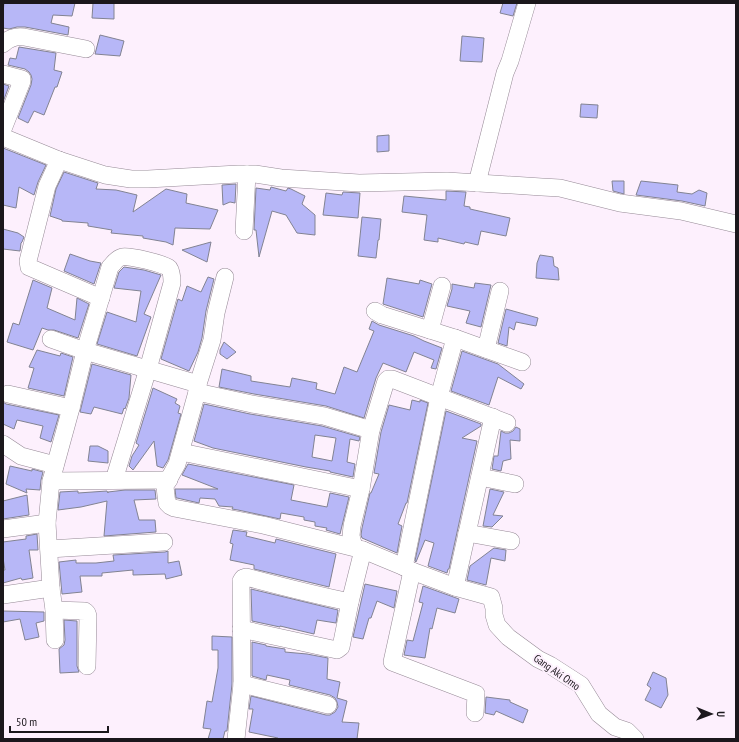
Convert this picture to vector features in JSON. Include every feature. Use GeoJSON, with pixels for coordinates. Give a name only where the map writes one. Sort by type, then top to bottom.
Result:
{"type":"FeatureCollection","features":[{"type":"Feature","properties":{"kind":"street"},"geometry":{"type":"LineString","coordinates":[[476,183],[505,73],[527,3]]}},
{"type":"Feature","properties":{"kind":"street"},"geometry":{"type":"LineString","coordinates":[[3,44],[18,36],[24,36],[86,50]]}},
{"type":"Feature","properties":{"kind":"street"},"geometry":{"type":"LineString","coordinates":[[3,74],[22,79],[22,81],[3,129]]}},
{"type":"Feature","properties":{"kind":"street"},"geometry":{"type":"LineString","coordinates":[[3,137],[59,160],[105,175],[140,179],[255,174],[281,178],[359,183],[447,181],[560,188],[620,203],[681,211],[736,224]]}},
{"type":"Feature","properties":{"kind":"street"},"geometry":{"type":"LineString","coordinates":[[59,160],[47,186],[28,261],[29,267],[101,298]]}},
{"type":"Feature","properties":{"kind":"street"},"geometry":{"type":"LineString","coordinates":[[244,230],[247,174]]}},
{"type":"Feature","properties":{"kind":"street"},"geometry":{"type":"LineString","coordinates":[[55,640],[47,523],[53,473],[85,351],[110,267],[117,259],[124,256],[164,265],[172,274],[172,284],[148,370],[114,480]]}},
{"type":"Feature","properties":{"kind":"street"},"geometry":{"type":"LineString","coordinates":[[225,278],[216,313],[212,340],[178,464],[165,486],[167,503],[170,506],[263,525],[358,548],[455,587],[480,477],[500,420],[392,379],[388,379],[386,381],[371,430],[361,489],[352,526],[351,536],[358,548],[350,602],[341,647],[337,650],[241,629]]}},
{"type":"Feature","properties":{"kind":"street"},"geometry":{"type":"LineString","coordinates":[[430,330],[442,286]]}},
{"type":"Feature","properties":{"kind":"street"},"geometry":{"type":"LineString","coordinates":[[486,349],[500,291]]}},
{"type":"Feature","properties":{"kind":"street"},"geometry":{"type":"LineString","coordinates":[[375,312],[522,362]]}},
{"type":"Feature","properties":{"kind":"street"},"geometry":{"type":"LineString","coordinates":[[455,338],[439,397],[392,662],[476,694],[475,713]]}},
{"type":"Feature","properties":{"kind":"street"},"geometry":{"type":"LineString","coordinates":[[51,339],[148,370],[198,388],[252,404],[324,416],[371,430]]}},
{"type":"Feature","properties":{"kind":"street"},"geometry":{"type":"LineString","coordinates":[[8,394],[71,408]]}},
{"type":"Feature","properties":{"kind":"street"},"geometry":{"type":"LineString","coordinates":[[3,444],[21,456],[53,473],[114,480],[168,480]]}},
{"type":"Feature","properties":{"kind":"street"},"geometry":{"type":"LineString","coordinates":[[181,452],[361,489]]}},
{"type":"Feature","properties":{"kind":"street"},"geometry":{"type":"LineString","coordinates":[[480,477],[515,484]]}},
{"type":"Feature","properties":{"kind":"street"},"geometry":{"type":"LineString","coordinates":[[3,529],[47,523]]}},
{"type":"Feature","properties":{"kind":"street"},"geometry":{"type":"LineString","coordinates":[[467,533],[510,541]]}},
{"type":"Feature","properties":{"kind":"street"},"geometry":{"type":"LineString","coordinates":[[49,549],[164,542]]}},
{"type":"Feature","properties":{"kind":"street"},"geometry":{"type":"LineString","coordinates":[[236,739],[242,684],[241,580],[246,577],[316,596],[350,602]]}},
{"type":"Feature","properties":{"kind":"street","name":"Gang Aki Omo"},"geometry":{"type":"LineString","coordinates":[[455,587],[490,597],[494,608],[494,615],[497,625],[508,637],[581,685],[599,714],[615,727],[627,731],[635,739]]}},
{"type":"Feature","properties":{"kind":"street"},"geometry":{"type":"LineString","coordinates":[[3,595],[51,588]]}},
{"type":"Feature","properties":{"kind":"street"},"geometry":{"type":"LineString","coordinates":[[54,610],[85,611],[87,613],[86,666]]}},
{"type":"Feature","properties":{"kind":"street"},"geometry":{"type":"LineString","coordinates":[[242,684],[328,705]]}},
{"type":"Feature","properties":{"kind":"building"},"geometry":{"type":"Polygon","coordinates":[[[4,3],[75,3],[72,16],[53,15],[51,23],[69,27],[68,35],[25,27],[9,29],[3,28],[4,3]]]}},
{"type":"Feature","properties":{"kind":"building"},"geometry":{"type":"Polygon","coordinates":[[[93,3],[114,3],[114,19],[92,18],[93,3]]]}},
{"type":"Feature","properties":{"kind":"building"},"geometry":{"type":"Polygon","coordinates":[[[503,3],[517,3],[513,16],[500,13],[503,3]]]}},
{"type":"Feature","properties":{"kind":"building"},"geometry":{"type":"Polygon","coordinates":[[[100,35],[124,41],[120,56],[95,54],[100,35]]]}},
{"type":"Feature","properties":{"kind":"building"},"geometry":{"type":"Polygon","coordinates":[[[462,36],[484,38],[482,62],[460,61],[462,36]]]}},
{"type":"Feature","properties":{"kind":"building"},"geometry":{"type":"Polygon","coordinates":[[[19,47],[56,53],[54,70],[62,72],[44,115],[34,111],[28,123],[18,118],[31,85],[31,75],[25,69],[8,65],[10,58],[16,59],[19,47]]]}},
{"type":"Feature","properties":{"kind":"building"},"geometry":{"type":"Polygon","coordinates":[[[3,84],[9,86],[3,102],[3,84]]]}},
{"type":"Feature","properties":{"kind":"building"},"geometry":{"type":"Polygon","coordinates":[[[581,104],[598,105],[597,118],[580,117],[581,104]]]}},
{"type":"Feature","properties":{"kind":"building"},"geometry":{"type":"Polygon","coordinates":[[[389,135],[389,151],[377,152],[377,136],[389,135]]]}},
{"type":"Feature","properties":{"kind":"building"},"geometry":{"type":"Polygon","coordinates":[[[3,148],[46,165],[34,195],[19,187],[16,208],[3,205],[3,148]]]}},
{"type":"Feature","properties":{"kind":"building"},"geometry":{"type":"Polygon","coordinates":[[[64,172],[98,183],[96,189],[116,190],[137,195],[133,212],[166,189],[187,194],[186,203],[218,210],[210,229],[175,228],[173,245],[166,242],[143,238],[143,236],[111,233],[112,230],[88,226],[88,223],[62,221],[50,216],[56,189],[64,172]]]}},
{"type":"Feature","properties":{"kind":"building"},"geometry":{"type":"Polygon","coordinates":[[[612,181],[624,181],[624,194],[613,191],[612,181]]]}},
{"type":"Feature","properties":{"kind":"building"},"geometry":{"type":"Polygon","coordinates":[[[641,181],[678,185],[677,192],[692,194],[699,190],[707,193],[705,206],[682,201],[636,195],[641,181]]]}},
{"type":"Feature","properties":{"kind":"building"},"geometry":{"type":"Polygon","coordinates":[[[236,184],[235,203],[230,202],[223,205],[222,185],[236,184]]]}},
{"type":"Feature","properties":{"kind":"building"},"geometry":{"type":"Polygon","coordinates":[[[271,187],[286,191],[288,188],[305,196],[302,204],[315,215],[315,235],[297,233],[286,215],[272,211],[259,257],[256,230],[254,230],[256,188],[270,190],[271,187]]]}},
{"type":"Feature","properties":{"kind":"building"},"geometry":{"type":"Polygon","coordinates":[[[446,191],[466,192],[464,206],[470,207],[470,209],[510,218],[506,236],[481,231],[478,245],[465,242],[464,244],[438,238],[438,242],[424,240],[427,215],[402,212],[404,196],[446,200],[446,191]]]}},
{"type":"Feature","properties":{"kind":"building"},"geometry":{"type":"Polygon","coordinates":[[[343,192],[360,193],[358,218],[323,215],[326,193],[342,195],[343,192]]]}},
{"type":"Feature","properties":{"kind":"building"},"geometry":{"type":"Polygon","coordinates":[[[362,217],[381,219],[376,258],[358,256],[362,217]]]}},
{"type":"Feature","properties":{"kind":"building"},"geometry":{"type":"Polygon","coordinates":[[[3,229],[18,233],[24,237],[21,243],[20,251],[3,249],[3,229]]]}},
{"type":"Feature","properties":{"kind":"building"},"geometry":{"type":"Polygon","coordinates":[[[211,242],[207,262],[182,250],[211,242]]]}},
{"type":"Feature","properties":{"kind":"building"},"geometry":{"type":"Polygon","coordinates":[[[70,254],[101,263],[94,284],[64,271],[70,254]]]}},
{"type":"Feature","properties":{"kind":"building"},"geometry":{"type":"Polygon","coordinates":[[[540,255],[553,257],[554,266],[558,268],[559,280],[536,278],[537,263],[540,255]]]}},
{"type":"Feature","properties":{"kind":"building"},"geometry":{"type":"Polygon","coordinates":[[[124,267],[144,270],[161,275],[144,314],[151,317],[137,356],[97,344],[107,312],[136,322],[141,291],[114,288],[119,272],[124,267]]]}},
{"type":"Feature","properties":{"kind":"building"},"geometry":{"type":"Polygon","coordinates":[[[208,277],[214,279],[206,311],[202,338],[198,352],[189,371],[161,359],[178,299],[182,301],[187,286],[201,292],[208,277]]]}},
{"type":"Feature","properties":{"kind":"building"},"geometry":{"type":"Polygon","coordinates":[[[387,278],[419,284],[420,280],[432,284],[423,317],[383,304],[387,278]]]}},
{"type":"Feature","properties":{"kind":"building"},"geometry":{"type":"Polygon","coordinates":[[[33,280],[52,288],[47,308],[75,320],[77,298],[89,304],[78,338],[54,330],[42,328],[33,350],[7,342],[13,323],[19,325],[33,280]]]}},
{"type":"Feature","properties":{"kind":"building"},"geometry":{"type":"Polygon","coordinates":[[[475,283],[491,285],[481,327],[466,323],[470,311],[447,306],[452,284],[474,288],[475,283]]]}},
{"type":"Feature","properties":{"kind":"building"},"geometry":{"type":"Polygon","coordinates":[[[506,309],[538,318],[536,326],[516,322],[514,330],[509,327],[507,346],[498,343],[506,309]]]}},
{"type":"Feature","properties":{"kind":"building"},"geometry":{"type":"Polygon","coordinates":[[[372,321],[379,325],[414,336],[442,348],[436,369],[431,368],[434,360],[414,352],[406,372],[383,363],[376,378],[364,418],[326,406],[219,387],[222,369],[251,376],[251,381],[290,387],[292,378],[317,383],[316,389],[335,394],[344,367],[357,372],[374,331],[369,329],[372,321]]]}},
{"type":"Feature","properties":{"kind":"building"},"geometry":{"type":"Polygon","coordinates":[[[224,342],[236,352],[227,359],[220,354],[220,350],[224,342]]]}},
{"type":"Feature","properties":{"kind":"building"},"geometry":{"type":"Polygon","coordinates":[[[37,350],[60,356],[61,353],[73,357],[64,396],[28,388],[34,368],[29,367],[37,350]]]}},
{"type":"Feature","properties":{"kind":"building"},"geometry":{"type":"Polygon","coordinates":[[[462,351],[498,364],[524,384],[521,389],[498,377],[489,405],[451,391],[462,351]]]}},
{"type":"Feature","properties":{"kind":"building"},"geometry":{"type":"Polygon","coordinates":[[[92,364],[131,375],[129,398],[122,414],[94,407],[91,414],[80,412],[92,364]]]}},
{"type":"Feature","properties":{"kind":"building"},"geometry":{"type":"Polygon","coordinates":[[[153,388],[177,399],[175,403],[180,406],[178,413],[181,414],[168,460],[163,468],[157,466],[154,441],[133,470],[129,466],[132,456],[139,445],[136,443],[153,388]]]}},
{"type":"Feature","properties":{"kind":"building"},"geometry":{"type":"Polygon","coordinates":[[[412,400],[420,402],[420,400],[428,403],[407,503],[398,524],[402,526],[397,553],[362,538],[361,535],[370,493],[379,474],[374,473],[381,432],[389,405],[410,410],[412,400]]]}},
{"type":"Feature","properties":{"kind":"building"},"geometry":{"type":"Polygon","coordinates":[[[3,402],[6,404],[59,415],[51,442],[40,438],[43,426],[17,420],[14,429],[3,424],[3,402]]]}},
{"type":"Feature","properties":{"kind":"building"},"geometry":{"type":"Polygon","coordinates":[[[204,404],[250,414],[322,426],[360,437],[359,441],[350,439],[347,462],[355,464],[353,477],[330,471],[213,448],[194,441],[204,404]],[[315,435],[312,457],[332,461],[336,438],[315,435]]]}},
{"type":"Feature","properties":{"kind":"building"},"geometry":{"type":"Polygon","coordinates":[[[446,411],[481,424],[481,426],[462,438],[477,441],[447,573],[428,566],[434,543],[425,540],[416,562],[415,561],[446,411]]]}},
{"type":"Feature","properties":{"kind":"building"},"geometry":{"type":"Polygon","coordinates":[[[516,427],[520,429],[520,441],[510,440],[511,459],[503,461],[501,471],[492,469],[494,456],[498,456],[501,431],[509,433],[516,427]]]}},
{"type":"Feature","properties":{"kind":"building"},"geometry":{"type":"Polygon","coordinates":[[[90,446],[98,446],[108,451],[108,463],[88,461],[90,446]]]}},
{"type":"Feature","properties":{"kind":"building"},"geometry":{"type":"Polygon","coordinates":[[[188,464],[294,485],[291,500],[327,507],[330,493],[349,497],[340,534],[326,530],[327,528],[315,526],[315,522],[304,520],[304,517],[281,513],[280,519],[232,509],[233,507],[219,506],[215,499],[200,498],[199,503],[176,498],[175,489],[218,489],[182,475],[188,464]]]}},
{"type":"Feature","properties":{"kind":"building"},"geometry":{"type":"Polygon","coordinates":[[[10,466],[43,472],[40,490],[26,489],[27,493],[6,484],[10,466]]]}},
{"type":"Feature","properties":{"kind":"building"},"geometry":{"type":"Polygon","coordinates":[[[490,489],[504,492],[493,515],[503,516],[492,527],[483,526],[490,489]]]}},
{"type":"Feature","properties":{"kind":"building"},"geometry":{"type":"Polygon","coordinates":[[[125,490],[155,490],[156,499],[134,500],[139,520],[155,520],[156,532],[104,536],[107,501],[81,507],[58,510],[60,492],[78,491],[78,493],[107,491],[108,493],[125,490]]]}},
{"type":"Feature","properties":{"kind":"building"},"geometry":{"type":"Polygon","coordinates":[[[27,495],[29,515],[3,519],[3,501],[27,495]]]}},
{"type":"Feature","properties":{"kind":"building"},"geometry":{"type":"Polygon","coordinates":[[[233,530],[247,532],[246,536],[275,543],[276,539],[336,554],[329,587],[254,569],[254,565],[230,560],[233,544],[230,543],[233,530]]]}},
{"type":"Feature","properties":{"kind":"building"},"geometry":{"type":"Polygon","coordinates":[[[37,534],[38,550],[29,550],[33,578],[22,580],[21,578],[3,583],[3,570],[5,570],[3,542],[26,539],[26,536],[37,534]]]}},
{"type":"Feature","properties":{"kind":"building"},"geometry":{"type":"Polygon","coordinates":[[[494,548],[506,550],[505,561],[491,558],[486,585],[467,580],[470,566],[494,548]]]}},
{"type":"Feature","properties":{"kind":"building"},"geometry":{"type":"Polygon","coordinates":[[[168,551],[168,563],[179,561],[182,575],[166,579],[165,574],[133,575],[133,570],[102,573],[102,576],[80,576],[82,592],[62,594],[59,562],[76,560],[76,563],[96,563],[114,561],[113,555],[168,551]]]}},
{"type":"Feature","properties":{"kind":"building"},"geometry":{"type":"Polygon","coordinates":[[[365,584],[397,591],[394,608],[377,601],[371,618],[369,618],[363,639],[353,637],[365,584]]]}},
{"type":"Feature","properties":{"kind":"building"},"geometry":{"type":"Polygon","coordinates":[[[423,586],[459,599],[455,613],[437,608],[432,629],[430,628],[425,658],[404,655],[407,640],[413,641],[423,603],[419,602],[423,586]]]}},
{"type":"Feature","properties":{"kind":"building"},"geometry":{"type":"Polygon","coordinates":[[[251,589],[338,610],[336,623],[317,620],[314,634],[252,621],[251,589]]]}},
{"type":"Feature","properties":{"kind":"building"},"geometry":{"type":"Polygon","coordinates":[[[3,611],[44,612],[44,621],[36,623],[39,637],[25,640],[20,619],[3,622],[3,611]]]}},
{"type":"Feature","properties":{"kind":"building"},"geometry":{"type":"Polygon","coordinates":[[[64,620],[77,621],[77,666],[79,672],[60,673],[59,649],[64,645],[65,640],[64,620]]]}},
{"type":"Feature","properties":{"kind":"building"},"geometry":{"type":"Polygon","coordinates":[[[212,636],[232,637],[232,684],[227,731],[225,731],[223,739],[208,739],[211,729],[203,728],[207,701],[212,702],[218,668],[218,650],[212,650],[212,636]]]}},
{"type":"Feature","properties":{"kind":"building"},"geometry":{"type":"Polygon","coordinates":[[[252,642],[285,649],[285,652],[328,658],[327,679],[340,682],[337,698],[347,701],[342,722],[359,723],[357,739],[278,739],[249,732],[253,709],[249,709],[251,696],[326,715],[330,715],[335,712],[338,707],[335,698],[330,695],[289,685],[290,680],[267,675],[266,680],[252,676],[252,642]]]}},
{"type":"Feature","properties":{"kind":"building"},"geometry":{"type":"Polygon","coordinates":[[[653,672],[666,678],[668,695],[661,708],[645,700],[651,688],[647,685],[653,672]]]}},
{"type":"Feature","properties":{"kind":"building"},"geometry":{"type":"Polygon","coordinates":[[[486,697],[510,700],[510,702],[528,710],[523,723],[496,711],[494,715],[485,713],[486,697]]]}}]}
